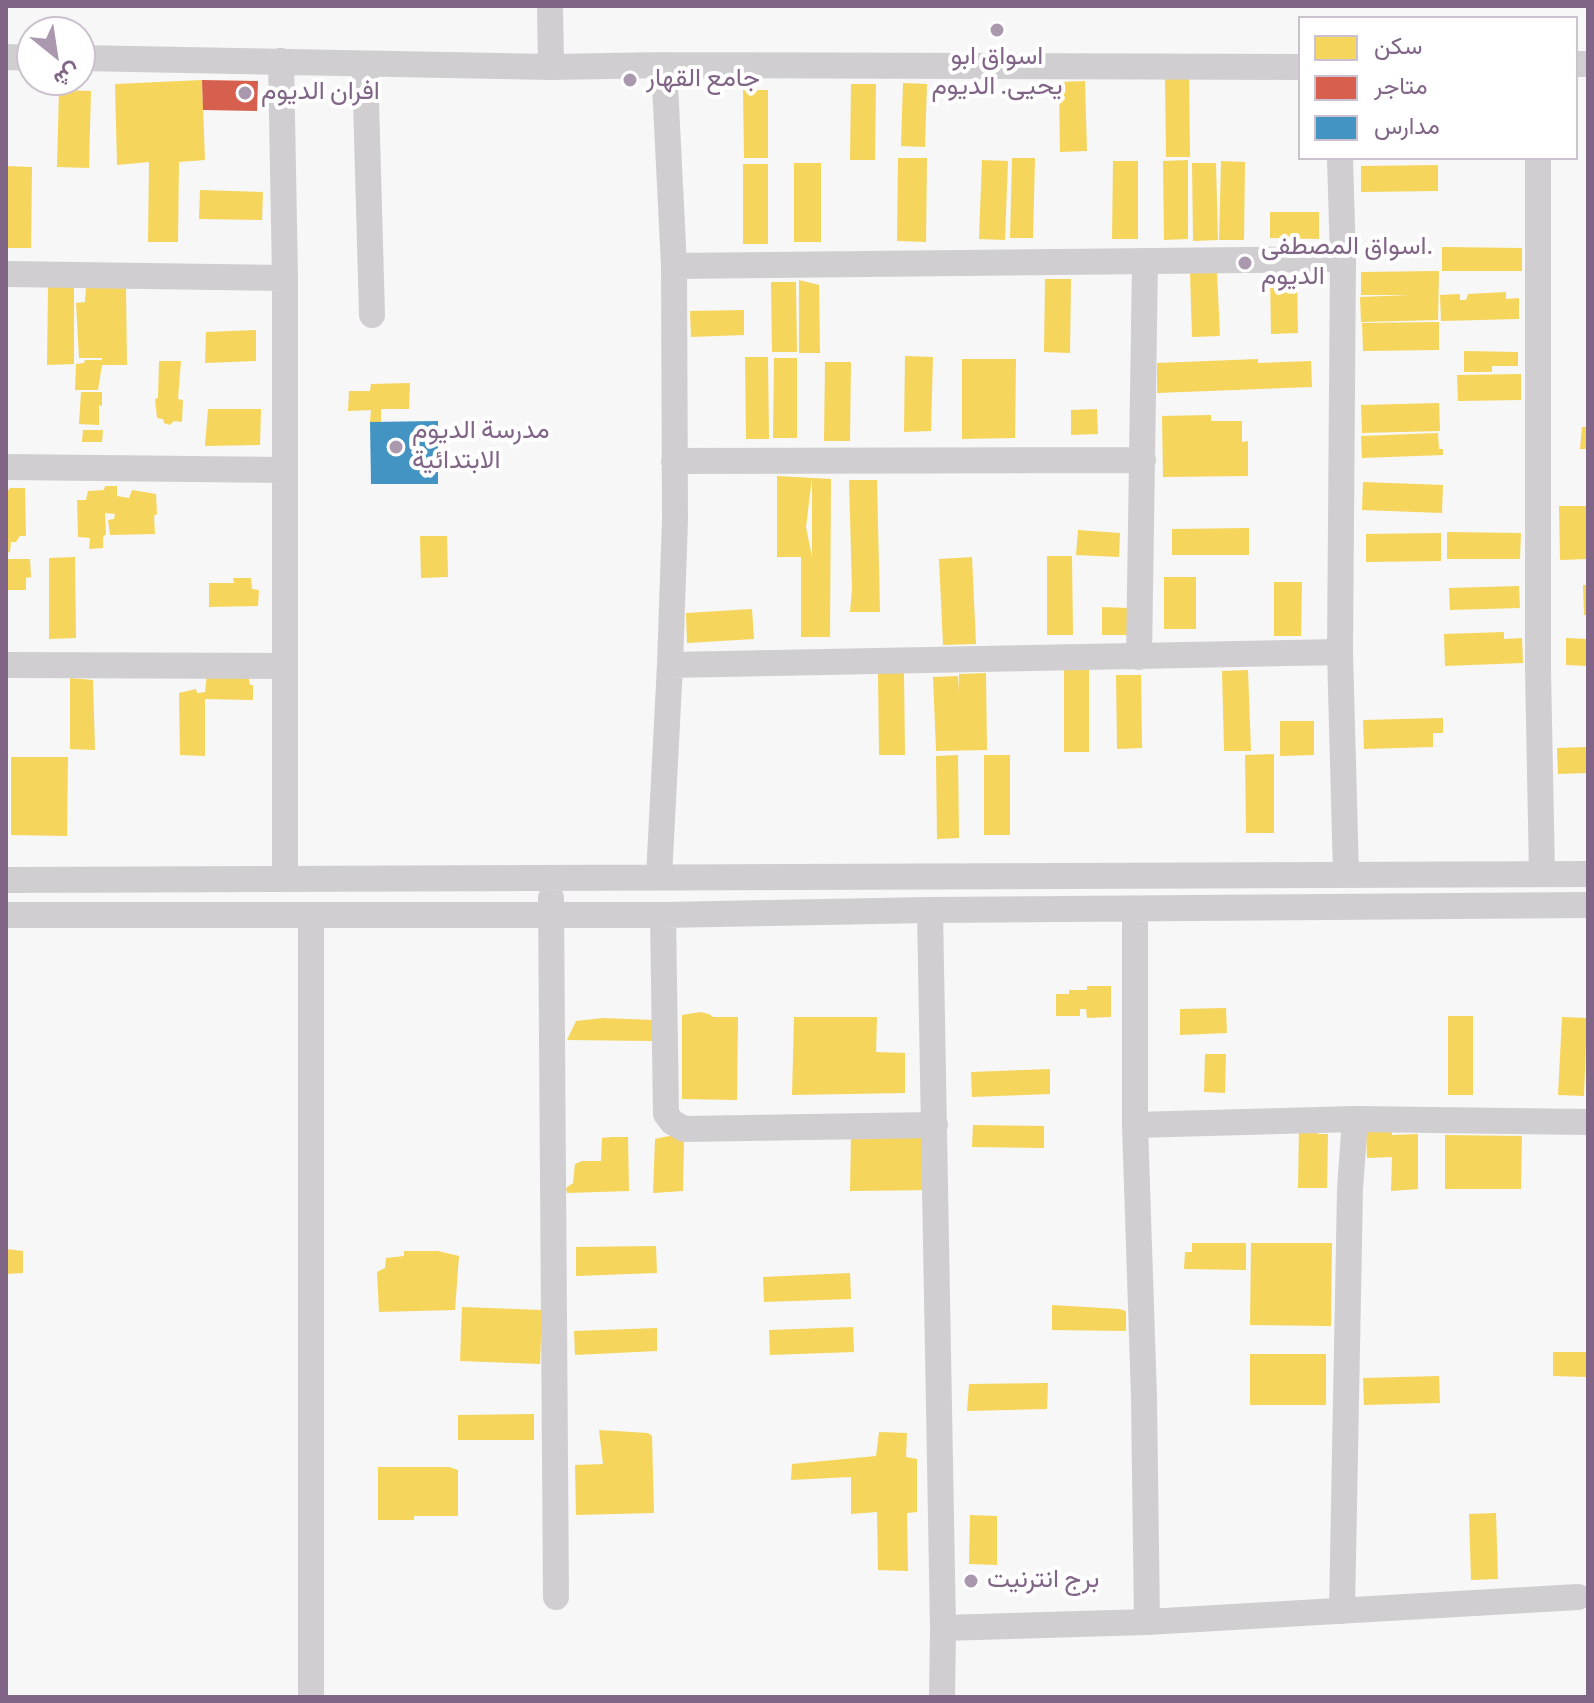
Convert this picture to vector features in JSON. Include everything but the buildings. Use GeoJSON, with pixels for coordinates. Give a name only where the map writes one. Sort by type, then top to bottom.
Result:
{"type":"FeatureCollection","features":[{"type":"Feature","properties":{"kind":"street"},"geometry":{"type":"LineString","coordinates":[[550,6],[551,67]]}},
{"type":"Feature","properties":{"kind":"street"},"geometry":{"type":"LineString","coordinates":[[96,58],[551,67],[1298,67]]}},
{"type":"Feature","properties":{"kind":"street"},"geometry":{"type":"LineString","coordinates":[[281,61],[285,278],[285,879]]}},
{"type":"Feature","properties":{"kind":"street"},"geometry":{"type":"LineString","coordinates":[[365,65],[372,315]]}},
{"type":"Feature","properties":{"kind":"street"},"geometry":{"type":"LineString","coordinates":[[659,877],[675,519],[674,266],[664,65]]}},
{"type":"Feature","properties":{"kind":"street"},"geometry":{"type":"LineString","coordinates":[[1340,160],[1343,259],[1340,652],[1346,874]]}},
{"type":"Feature","properties":{"kind":"street"},"geometry":{"type":"LineString","coordinates":[[1538,160],[1538,670],[1542,874]]}},
{"type":"Feature","properties":{"kind":"street"},"geometry":{"type":"LineString","coordinates":[[674,266],[1343,259]]}},
{"type":"Feature","properties":{"kind":"street"},"geometry":{"type":"LineString","coordinates":[[1139,657],[1145,261]]}},
{"type":"Feature","properties":{"kind":"street"},"geometry":{"type":"LineString","coordinates":[[6,274],[285,278]]}},
{"type":"Feature","properties":{"kind":"street"},"geometry":{"type":"LineString","coordinates":[[674,461],[1143,460]]}},
{"type":"Feature","properties":{"kind":"street"},"geometry":{"type":"LineString","coordinates":[[6,467],[285,470]]}},
{"type":"Feature","properties":{"kind":"street"},"geometry":{"type":"LineString","coordinates":[[670,665],[1340,652]]}},
{"type":"Feature","properties":{"kind":"street"},"geometry":{"type":"LineString","coordinates":[[6,665],[285,666]]}},
{"type":"Feature","properties":{"kind":"street"},"geometry":{"type":"LineString","coordinates":[[6,880],[1588,874]]}},
{"type":"Feature","properties":{"kind":"street"},"geometry":{"type":"LineString","coordinates":[[552,879],[556,1597]]}},
{"type":"Feature","properties":{"kind":"street"},"geometry":{"type":"LineString","coordinates":[[6,915],[663,915],[1588,905]]}},
{"type":"Feature","properties":{"kind":"street"},"geometry":{"type":"LineString","coordinates":[[930,910],[942,1697]]}},
{"type":"Feature","properties":{"kind":"street"},"geometry":{"type":"LineString","coordinates":[[1135,910],[1135,1125],[1144,1397],[1147,1622]]}},
{"type":"Feature","properties":{"kind":"street"},"geometry":{"type":"LineString","coordinates":[[663,915],[666,1114],[672,1122],[684,1129],[935,1125]]}},
{"type":"Feature","properties":{"kind":"street"},"geometry":{"type":"LineString","coordinates":[[311,916],[311,1697]]}},
{"type":"Feature","properties":{"kind":"street"},"geometry":{"type":"LineString","coordinates":[[1135,1125],[1355,1119],[1588,1122]]}},
{"type":"Feature","properties":{"kind":"street"},"geometry":{"type":"LineString","coordinates":[[1342,1611],[1350,1189],[1355,1119]]}},
{"type":"Feature","properties":{"kind":"street"},"geometry":{"type":"LineString","coordinates":[[943,1628],[1147,1622],[1578,1597]]}},
{"type":"Feature","properties":{"kind":"place","name":"اسواق ابو يحيى. الديوم"},"geometry":{"type":"Point","coordinates":[997,30]}},
{"type":"Feature","properties":{"kind":"place","name":"جامع القهار"},"geometry":{"type":"Point","coordinates":[630,80]}},
{"type":"Feature","properties":{"kind":"place","name":"افران الديوم"},"geometry":{"type":"Point","coordinates":[245,93]}},
{"type":"Feature","properties":{"kind":"place","name":"اسواق المصطفى. الديوم"},"geometry":{"type":"Point","coordinates":[1245,263]}},
{"type":"Feature","properties":{"kind":"place","name":"مدرسة الديوم الابتدائية"},"geometry":{"type":"Point","coordinates":[396,447]}},
{"type":"Feature","properties":{"kind":"place","name":"برج انترنيت"},"geometry":{"type":"Point","coordinates":[971,1581]}}]}
